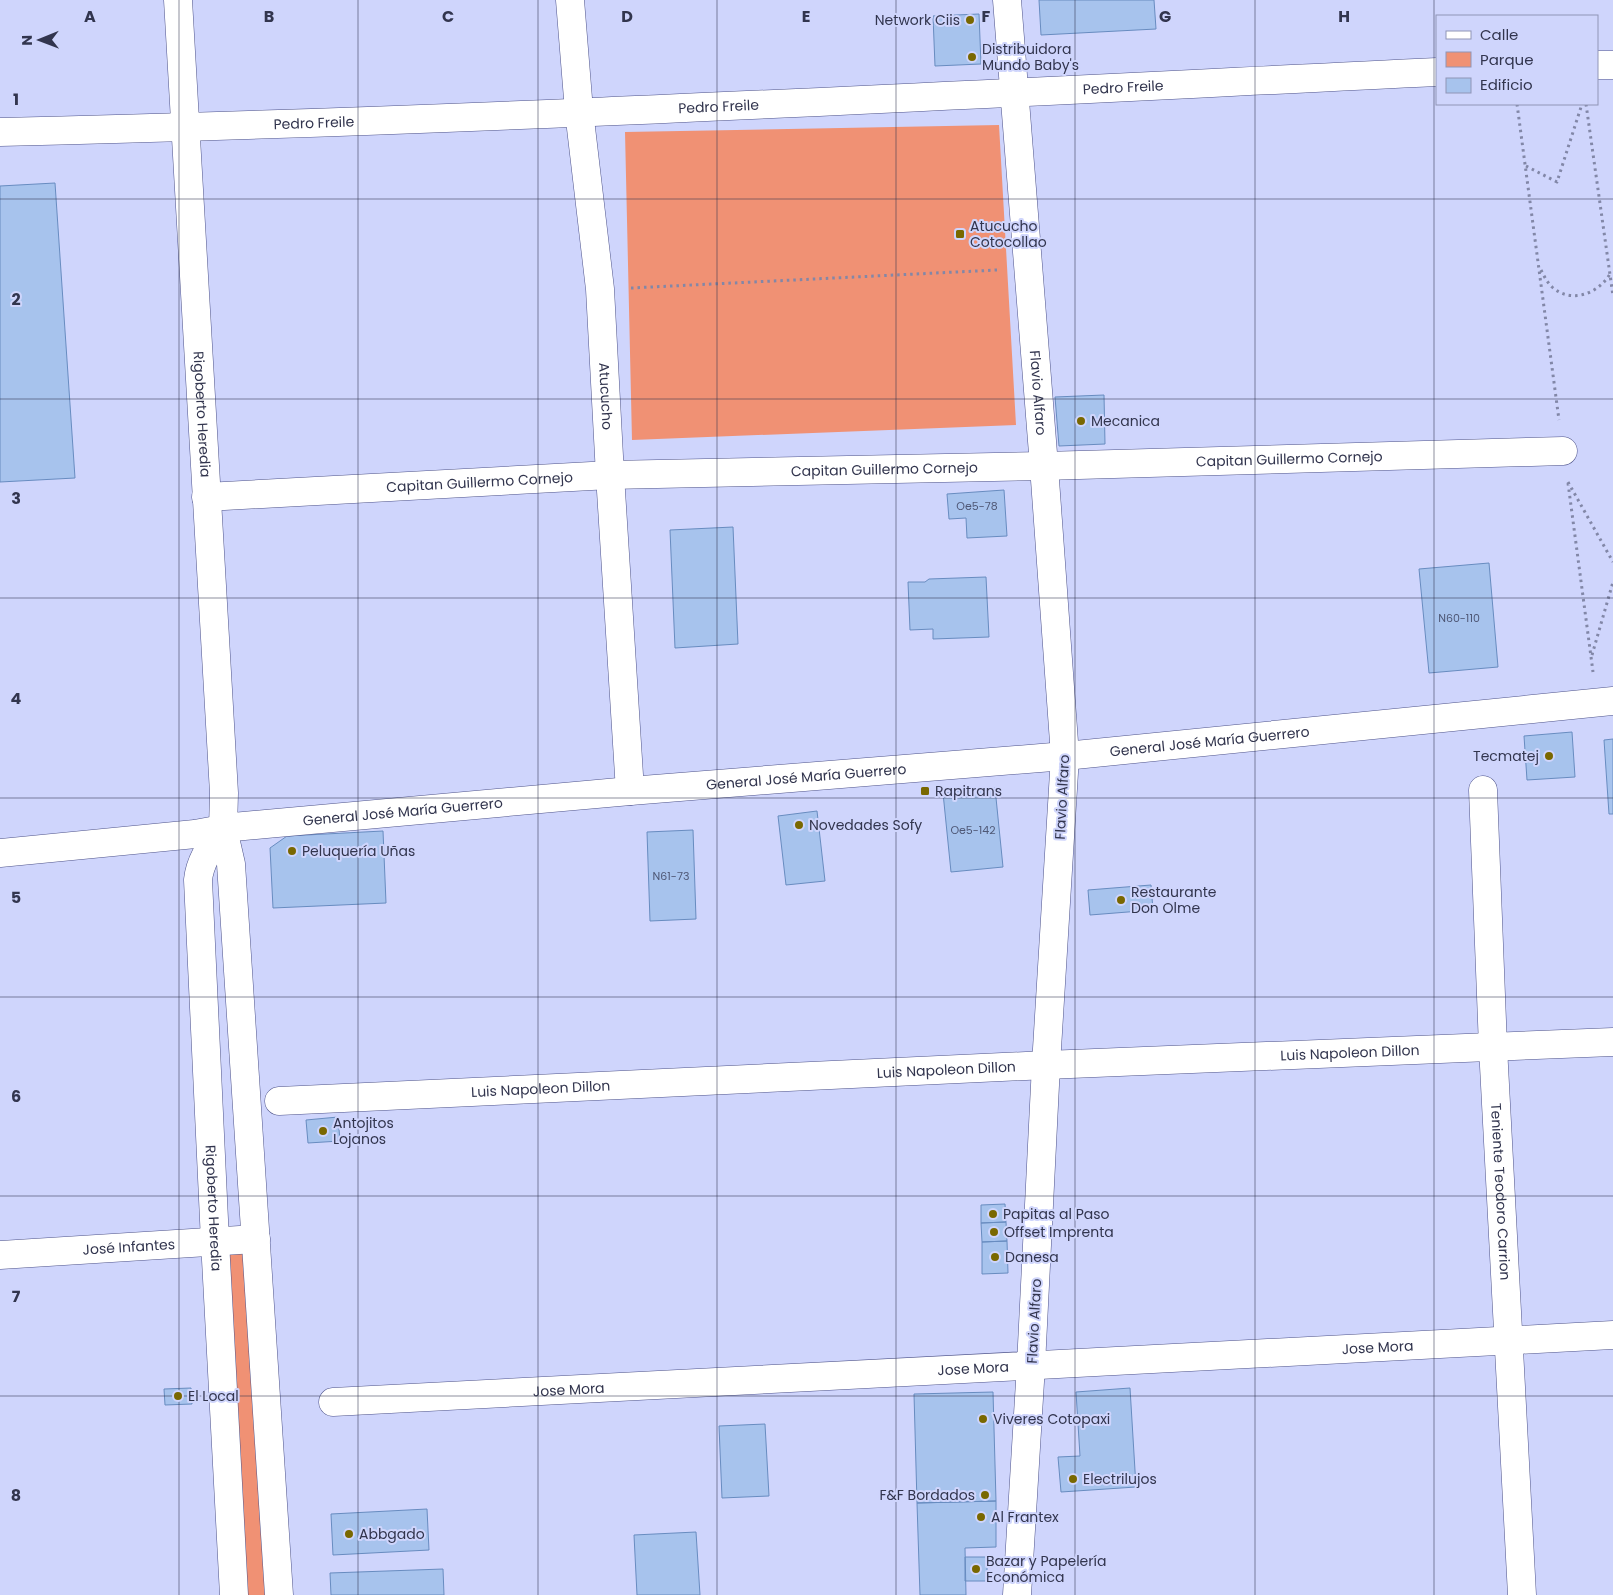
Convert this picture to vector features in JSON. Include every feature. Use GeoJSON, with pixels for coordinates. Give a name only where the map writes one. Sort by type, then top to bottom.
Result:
{"type":"FeatureCollection","features":[{"type":"Feature","properties":{"kind":"street","name":"Rigoberto Heredia"},"geometry":{"type":"LineString","coordinates":[[178,0],[224,793],[223,829],[231,864],[279,1595]]}},
{"type":"Feature","properties":{"kind":"street","name":"Atucucho"},"geometry":{"type":"LineString","coordinates":[[570,0],[578,112],[600,289],[630,791]]}},
{"type":"Feature","properties":{"kind":"street","name":"Flavio Alfaro"},"geometry":{"type":"LineString","coordinates":[[1007,0],[1065,756],[1017,1595]]}},
{"type":"Feature","properties":{"kind":"street"},"geometry":{"type":"LineString","coordinates":[[1598,65],[1613,64]]}},
{"type":"Feature","properties":{"kind":"street","name":"Pedro Freile"},"geometry":{"type":"LineString","coordinates":[[0,132],[185,128],[578,112],[1436,72]]}},
{"type":"Feature","properties":{"kind":"street","name":"Capitan Guillermo Cornejo"},"geometry":{"type":"LineString","coordinates":[[206,496],[610,476],[1563,451]]}},
{"type":"Feature","properties":{"kind":"street","name":"General José María Guerrero"},"geometry":{"type":"LineString","coordinates":[[0,853],[195,834],[266,824],[630,791],[1065,756],[1605,702]]}},
{"type":"Feature","properties":{"kind":"street","name":"Teniente Teodoro Carrion"},"geometry":{"type":"LineString","coordinates":[[1483,790],[1493,1046],[1522,1595]]}},
{"type":"Feature","properties":{"kind":"street","name":"Rigoberto Heredia"},"geometry":{"type":"LineString","coordinates":[[223,829],[207,853],[199,870],[198,880],[234,1595]]}},
{"type":"Feature","properties":{"kind":"street","name":"Luis Napoleon Dillon"},"geometry":{"type":"LineString","coordinates":[[279,1102],[1046,1065],[1613,1042]]}},
{"type":"Feature","properties":{"kind":"street","name":"José Infantes"},"geometry":{"type":"LineString","coordinates":[[0,1255],[256,1239]]}},
{"type":"Feature","properties":{"kind":"street","name":"Jose Mora"},"geometry":{"type":"LineString","coordinates":[[333,1402],[1613,1335]]}},
{"type":"Feature","properties":{"kind":"path"},"geometry":{"type":"LineString","coordinates":[[1517,105],[1563,451]]}},
{"type":"Feature","properties":{"kind":"path"},"geometry":{"type":"LineString","coordinates":[[1525,165],[1557,182],[1584,105]]}},
{"type":"Feature","properties":{"kind":"path"},"geometry":{"type":"LineString","coordinates":[[1584,105],[1613,296]]}},
{"type":"Feature","properties":{"kind":"path"},"geometry":{"type":"LineString","coordinates":[[600,289],[1027,268]]}},
{"type":"Feature","properties":{"kind":"path"},"geometry":{"type":"LineString","coordinates":[[1539,268],[1553,288],[1564,293],[1588,294],[1604,283],[1610,274]]}},
{"type":"Feature","properties":{"kind":"path"},"geometry":{"type":"LineString","coordinates":[[1605,702],[1591,658],[1567,480],[1613,562]]}},
{"type":"Feature","properties":{"kind":"path"},"geometry":{"type":"LineString","coordinates":[[1591,658],[1613,582]]}},
{"type":"Feature","properties":{"kind":"green space"},"geometry":{"type":"Polygon","coordinates":[[[999,125],[1016,425],[632,440],[625,132],[999,125]]]}},
{"type":"Feature","properties":{"kind":"green space"},"geometry":{"type":"Polygon","coordinates":[[[220,1250],[250,1250],[271,1595],[240,1595],[220,1250]]]}},
{"type":"Feature","properties":{"kind":"building"},"geometry":{"type":"Polygon","coordinates":[[[1039,0],[1154,0],[1156,29],[1041,35],[1039,0]]]}},
{"type":"Feature","properties":{"kind":"building"},"geometry":{"type":"Polygon","coordinates":[[[979,14],[981,64],[935,66],[933,16],[979,14]]]}},
{"type":"Feature","properties":{"kind":"building"},"geometry":{"type":"Polygon","coordinates":[[[55,183],[75,478],[0,482],[0,186],[55,183]]]}},
{"type":"Feature","properties":{"kind":"building","name":"Mecanica"},"geometry":{"type":"Polygon","coordinates":[[[1104,395],[1105,444],[1059,446],[1055,397],[1104,395]]]}},
{"type":"Feature","properties":{"kind":"building"},"geometry":{"type":"Polygon","coordinates":[[[1004,490],[1007,536],[967,538],[966,518],[949,519],[947,494],[1004,490]]]}},
{"type":"Feature","properties":{"kind":"building"},"geometry":{"type":"Polygon","coordinates":[[[733,527],[738,644],[675,648],[670,530],[733,527]]]}},
{"type":"Feature","properties":{"kind":"building"},"geometry":{"type":"Polygon","coordinates":[[[1489,563],[1498,667],[1429,673],[1419,569],[1489,563]]]}},
{"type":"Feature","properties":{"kind":"building"},"geometry":{"type":"Polygon","coordinates":[[[986,577],[989,637],[933,639],[933,629],[910,630],[908,582],[925,582],[929,579],[986,577]]]}},
{"type":"Feature","properties":{"kind":"building","name":"Tecmatej"},"geometry":{"type":"Polygon","coordinates":[[[1572,732],[1575,777],[1527,780],[1524,736],[1572,732]]]}},
{"type":"Feature","properties":{"kind":"building"},"geometry":{"type":"Polygon","coordinates":[[[1613,739],[1613,814],[1609,814],[1604,740],[1613,739]]]}},
{"type":"Feature","properties":{"kind":"building"},"geometry":{"type":"Polygon","coordinates":[[[995,788],[1003,867],[951,872],[943,793],[995,788]]]}},
{"type":"Feature","properties":{"kind":"building"},"geometry":{"type":"Polygon","coordinates":[[[817,811],[825,881],[786,885],[778,816],[817,811]]]}},
{"type":"Feature","properties":{"kind":"building"},"geometry":{"type":"Polygon","coordinates":[[[693,830],[696,919],[650,921],[647,832],[693,830]]]}},
{"type":"Feature","properties":{"kind":"building"},"geometry":{"type":"Polygon","coordinates":[[[383,831],[386,903],[273,908],[270,848],[287,836],[383,831]]]}},
{"type":"Feature","properties":{"kind":"building","name":"Restaurante Don Olme"},"geometry":{"type":"Polygon","coordinates":[[[1151,885],[1153,910],[1090,915],[1088,890],[1151,885]]]}},
{"type":"Feature","properties":{"kind":"building","name":"Antojitos Lojanos"},"geometry":{"type":"Polygon","coordinates":[[[338,1117],[340,1141],[308,1143],[306,1120],[338,1117]]]}},
{"type":"Feature","properties":{"kind":"building","name":"Papitas al Paso"},"geometry":{"type":"Polygon","coordinates":[[[1005,1204],[1006,1222],[981,1223],[981,1205],[1005,1204]]]}},
{"type":"Feature","properties":{"kind":"building","name":"Offset Imprenta"},"geometry":{"type":"Polygon","coordinates":[[[1006,1222],[1007,1241],[982,1242],[981,1223],[1006,1222]]]}},
{"type":"Feature","properties":{"kind":"building","name":"Danesa"},"geometry":{"type":"Polygon","coordinates":[[[1007,1241],[1008,1273],[982,1274],[982,1242],[1007,1241]]]}},
{"type":"Feature","properties":{"kind":"building","name":"El Local"},"geometry":{"type":"Polygon","coordinates":[[[191,1388],[192,1404],[165,1405],[164,1389],[191,1388]]]}},
{"type":"Feature","properties":{"kind":"building"},"geometry":{"type":"Polygon","coordinates":[[[1130,1388],[1136,1487],[1061,1492],[1058,1457],[1080,1456],[1076,1392],[1130,1388]]]}},
{"type":"Feature","properties":{"kind":"building"},"geometry":{"type":"Polygon","coordinates":[[[993,1392],[996,1501],[917,1503],[914,1394],[993,1392]]]}},
{"type":"Feature","properties":{"kind":"building"},"geometry":{"type":"Polygon","coordinates":[[[765,1424],[769,1496],[722,1498],[719,1426],[765,1424]]]}},
{"type":"Feature","properties":{"kind":"building"},"geometry":{"type":"Polygon","coordinates":[[[996,1501],[996,1547],[965,1548],[966,1595],[920,1595],[917,1503],[996,1501]]]}},
{"type":"Feature","properties":{"kind":"building"},"geometry":{"type":"Polygon","coordinates":[[[427,1509],[429,1550],[333,1555],[331,1514],[427,1509]]]}},
{"type":"Feature","properties":{"kind":"building"},"geometry":{"type":"Polygon","coordinates":[[[696,1532],[700,1595],[637,1595],[634,1535],[696,1532]]]}},
{"type":"Feature","properties":{"kind":"building","name":"Bazar y Papelería Económica"},"geometry":{"type":"Polygon","coordinates":[[[965,1557],[987,1557],[987,1581],[965,1581],[965,1557]]]}},
{"type":"Feature","properties":{"kind":"building"},"geometry":{"type":"Polygon","coordinates":[[[443,1569],[444,1595],[331,1595],[330,1573],[443,1569]]]}},
{"type":"Feature","properties":{"kind":"place","name":"Network Ciis"},"geometry":{"type":"Point","coordinates":[970,20]}},
{"type":"Feature","properties":{"kind":"place","name":"Distribuidora Mundo Baby's"},"geometry":{"type":"Point","coordinates":[972,57]}},
{"type":"Feature","properties":{"kind":"place","name":"Atucucho Cotocollao"},"geometry":{"type":"Point","coordinates":[960,234]}},
{"type":"Feature","properties":{"kind":"place","name":"Mecanica"},"geometry":{"type":"Point","coordinates":[1081,421]}},
{"type":"Feature","properties":{"kind":"place","name":"Tecmatej"},"geometry":{"type":"Point","coordinates":[1549,756]}},
{"type":"Feature","properties":{"kind":"place","name":"Rapitrans"},"geometry":{"type":"Point","coordinates":[925,791]}},
{"type":"Feature","properties":{"kind":"place","name":"Novedades Sofy"},"geometry":{"type":"Point","coordinates":[799,825]}},
{"type":"Feature","properties":{"kind":"place","name":"Peluquería Uñas"},"geometry":{"type":"Point","coordinates":[292,851]}},
{"type":"Feature","properties":{"kind":"place","name":"Restaurante Don Olme"},"geometry":{"type":"Point","coordinates":[1121,900]}},
{"type":"Feature","properties":{"kind":"place","name":"Antojitos Lojanos"},"geometry":{"type":"Point","coordinates":[323,1131]}},
{"type":"Feature","properties":{"kind":"place","name":"Papitas al Paso"},"geometry":{"type":"Point","coordinates":[993,1214]}},
{"type":"Feature","properties":{"kind":"place","name":"Offset Imprenta"},"geometry":{"type":"Point","coordinates":[994,1232]}},
{"type":"Feature","properties":{"kind":"place","name":"Danesa"},"geometry":{"type":"Point","coordinates":[995,1257]}},
{"type":"Feature","properties":{"kind":"place","name":"El Local"},"geometry":{"type":"Point","coordinates":[178,1396]}},
{"type":"Feature","properties":{"kind":"place","name":"Viveres Cotopaxi"},"geometry":{"type":"Point","coordinates":[983,1419]}},
{"type":"Feature","properties":{"kind":"place","name":"Electrilujos"},"geometry":{"type":"Point","coordinates":[1073,1479]}},
{"type":"Feature","properties":{"kind":"place","name":"F&F Bordados"},"geometry":{"type":"Point","coordinates":[985,1495]}},
{"type":"Feature","properties":{"kind":"place","name":"Al Frantex"},"geometry":{"type":"Point","coordinates":[981,1517]}},
{"type":"Feature","properties":{"kind":"place","name":"Abbgado"},"geometry":{"type":"Point","coordinates":[349,1534]}},
{"type":"Feature","properties":{"kind":"place","name":"Bazar y Papelería Económica"},"geometry":{"type":"Point","coordinates":[976,1569]}}]}
